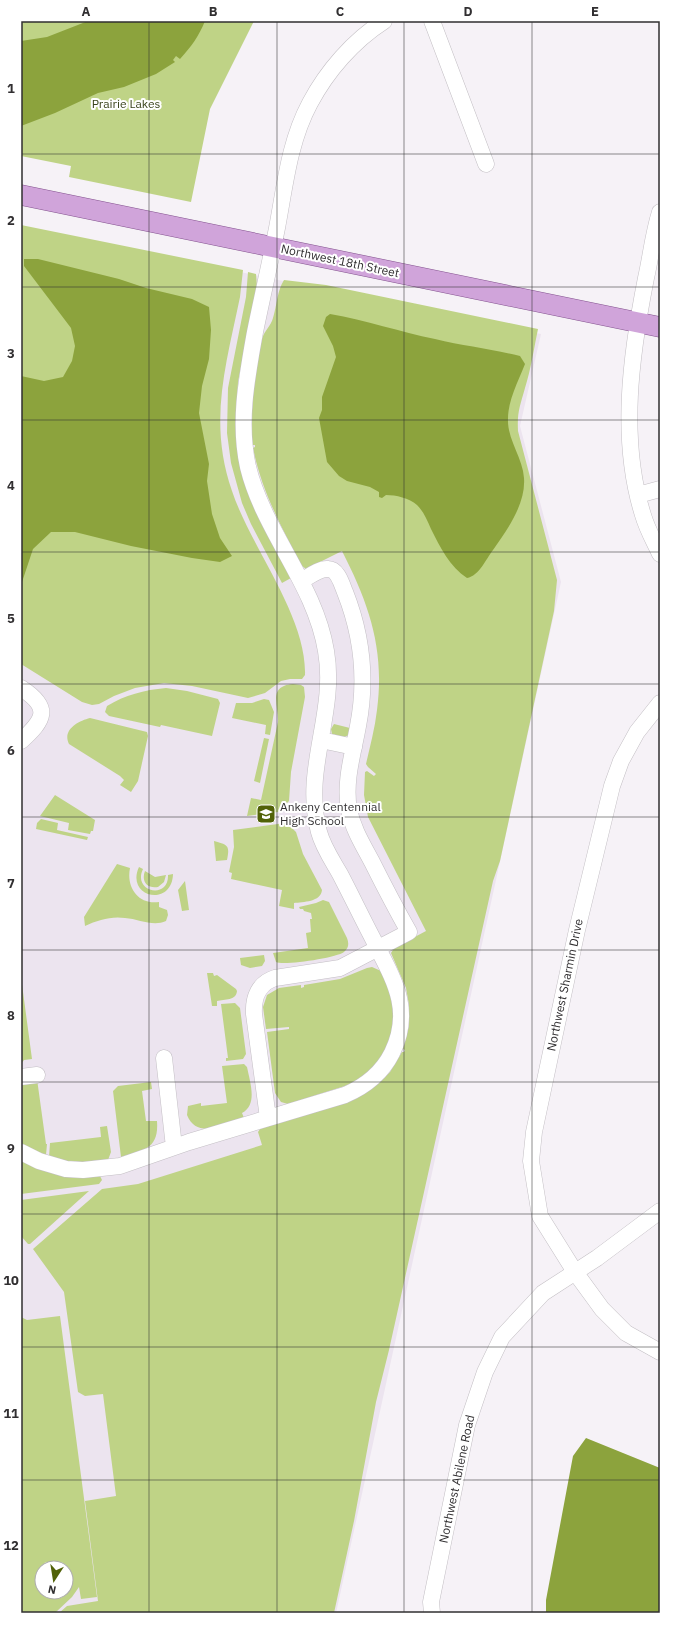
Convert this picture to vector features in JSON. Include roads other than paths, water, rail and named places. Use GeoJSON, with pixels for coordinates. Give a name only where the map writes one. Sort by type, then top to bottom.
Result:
{"type":"FeatureCollection","features":[{"type":"Feature","properties":{"kind":"main road","name":"Northwest 18th Street"},"geometry":{"type":"LineString","coordinates":[[21,195],[660,327]]}},
{"type":"Feature","properties":{"kind":"street"},"geometry":{"type":"LineString","coordinates":[[21,1152],[44,1163],[66,1168],[83,1170],[120,1166],[174,1147],[357,1090],[376,1076],[390,1057],[399,1033],[401,1022],[400,997],[394,978],[320,834],[315,809],[314,778],[328,693],[328,665],[320,625],[301,581],[262,506],[248,466],[244,415],[247,376],[296,133],[320,86],[340,61],[364,36],[384,21]]}},
{"type":"Feature","properties":{"kind":"street"},"geometry":{"type":"LineString","coordinates":[[432,21],[486,164]]}},
{"type":"Feature","properties":{"kind":"street"},"geometry":{"type":"LineString","coordinates":[[660,212],[653,238],[633,355],[630,411],[631,449],[634,476],[643,516],[660,554]]}},
{"type":"Feature","properties":{"kind":"street"},"geometry":{"type":"LineString","coordinates":[[638,495],[660,489]]}},
{"type":"Feature","properties":{"kind":"street"},"geometry":{"type":"LineString","coordinates":[[268,1118],[254,1014],[254,1000],[258,990],[270,979],[340,968],[408,932],[355,830],[348,800],[348,784],[363,694],[361,651],[356,622],[345,591],[334,571],[328,568],[323,569],[301,581]]}},
{"type":"Feature","properties":{"kind":"street"},"geometry":{"type":"LineString","coordinates":[[21,688],[38,701],[41,709],[41,718],[38,724],[22,737]]}},
{"type":"Feature","properties":{"kind":"street","name":"Northwest Sharmin Drive"},"geometry":{"type":"LineString","coordinates":[[660,703],[638,732],[621,761],[612,786],[577,930],[534,1132],[531,1161],[540,1216],[574,1272],[612,1320],[626,1333],[660,1352]]}},
{"type":"Feature","properties":{"kind":"street"},"geometry":{"type":"LineString","coordinates":[[321,740],[354,747]]}},
{"type":"Feature","properties":{"kind":"street"},"geometry":{"type":"LineString","coordinates":[[164,1058],[174,1147]]}},
{"type":"Feature","properties":{"kind":"street"},"geometry":{"type":"LineString","coordinates":[[21,1077],[37,1075]]}},
{"type":"Feature","properties":{"kind":"street","name":"Northwest Abilene Road"},"geometry":{"type":"LineString","coordinates":[[432,1613],[432,1602],[467,1425],[485,1372],[502,1337],[543,1292],[597,1258],[660,1211]]}},
{"type":"Feature","properties":{"kind":"place","name":"Ankeny Centennial High School"},"geometry":{"type":"Point","coordinates":[266,814]}},
{"type":"Feature","properties":{"kind":"park label","name":"Prairie Lakes"},"geometry":{"type":"Point","coordinates":[126,104]}}]}
